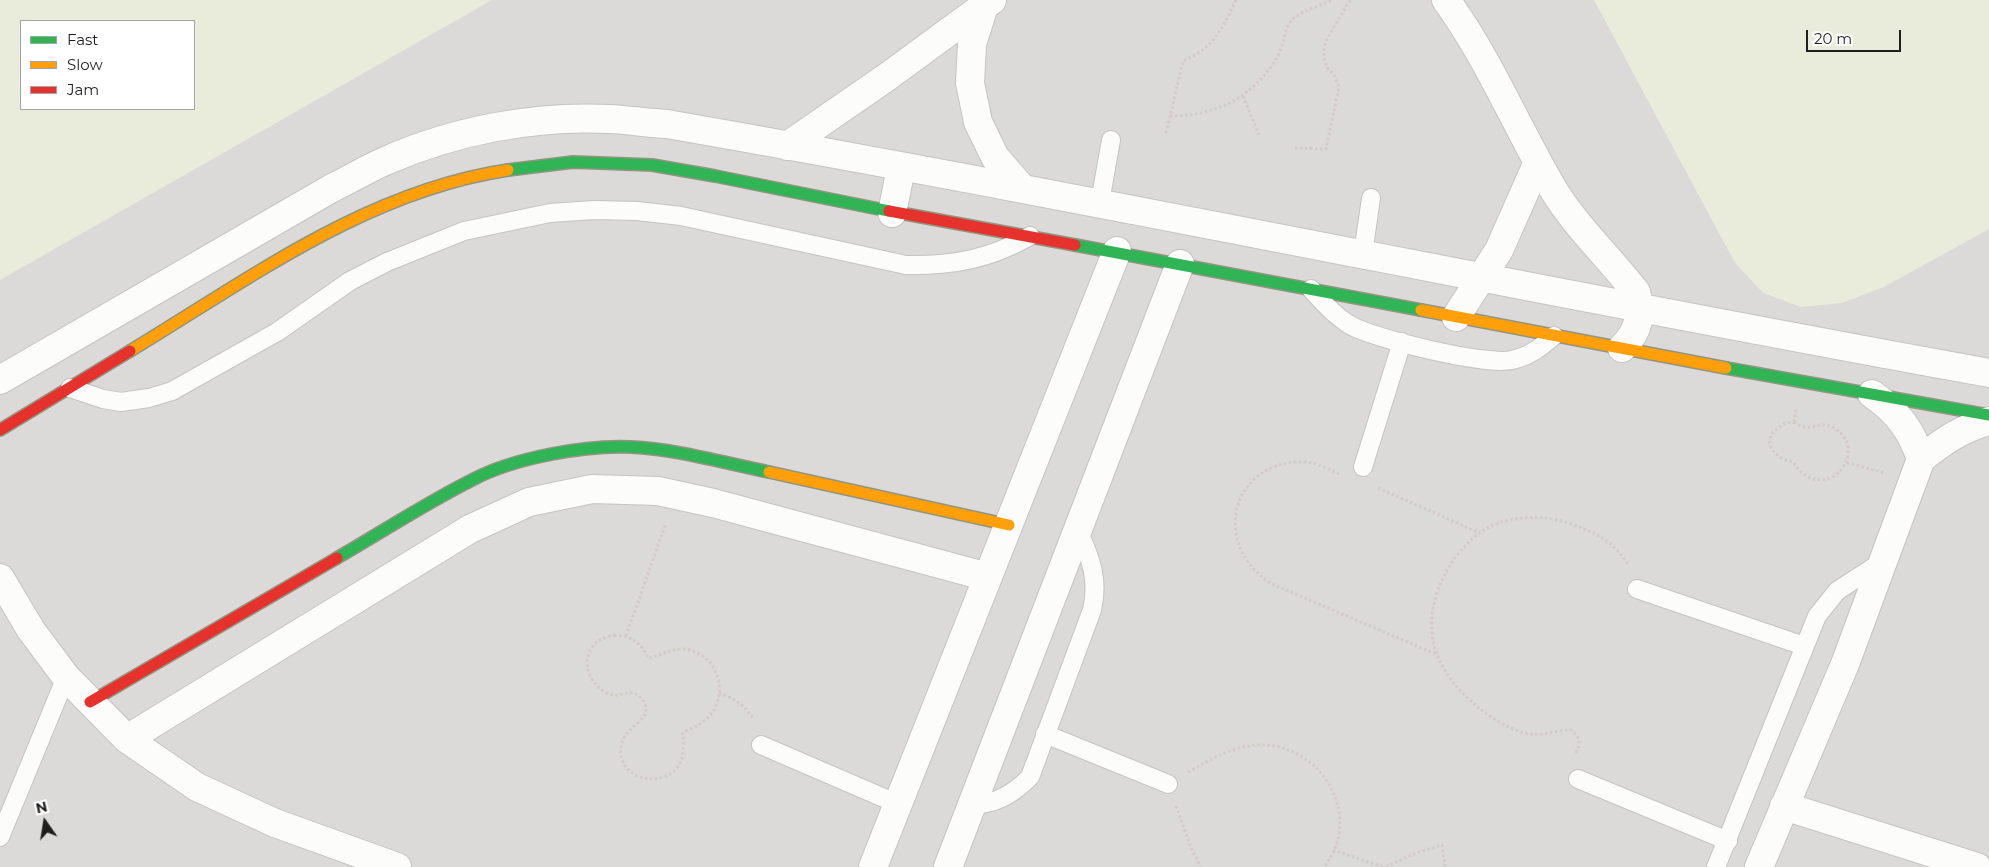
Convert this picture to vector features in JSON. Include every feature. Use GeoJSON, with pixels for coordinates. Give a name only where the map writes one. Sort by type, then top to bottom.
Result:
{"type":"FeatureCollection","features":[{"type":"Feature","properties":{"kind":"street"},"geometry":{"type":"LineString","coordinates":[[1446,0],[1482,55],[1538,162],[1568,212],[1636,292],[1640,309],[1639,324],[1632,338],[1622,348]]}},
{"type":"Feature","properties":{"kind":"street"},"geometry":{"type":"LineString","coordinates":[[787,146],[887,78],[988,3]]}},
{"type":"Feature","properties":{"kind":"street"},"geometry":{"type":"LineString","coordinates":[[988,3],[972,44],[970,83],[978,122],[995,157],[1021,187]]}},
{"type":"Feature","properties":{"kind":"street"},"geometry":{"type":"LineString","coordinates":[[0,380],[332,188],[383,162],[438,142],[494,128],[542,121],[610,119],[667,124],[901,168],[1021,187],[1640,309],[1989,373]]}},
{"type":"Feature","properties":{"kind":"street"},"geometry":{"type":"LineString","coordinates":[[0,430],[332,229],[373,209],[416,192],[509,168],[558,163],[608,162],[658,165],[892,212],[1117,251],[1554,336],[1989,415]]}},
{"type":"Feature","properties":{"kind":"street"},"geometry":{"type":"LineString","coordinates":[[1456,317],[1483,277],[1514,221],[1538,162]]}},
{"type":"Feature","properties":{"kind":"street"},"geometry":{"type":"LineString","coordinates":[[892,212],[901,168]]}},
{"type":"Feature","properties":{"kind":"street"},"geometry":{"type":"LineString","coordinates":[[873,867],[1117,251]]}},
{"type":"Feature","properties":{"kind":"street"},"geometry":{"type":"LineString","coordinates":[[948,867],[1180,264]]}},
{"type":"Feature","properties":{"kind":"street"},"geometry":{"type":"LineString","coordinates":[[1872,394],[1890,406],[1904,422],[1914,440],[1917,470]]}},
{"type":"Feature","properties":{"kind":"street"},"geometry":{"type":"LineString","coordinates":[[1759,867],[1845,664],[1917,470],[1946,440],[1974,425],[1989,421]]}},
{"type":"Feature","properties":{"kind":"street"},"geometry":{"type":"LineString","coordinates":[[90,702],[473,479],[524,460],[578,450],[631,447],[685,454],[1008,525]]}},
{"type":"Feature","properties":{"kind":"street"},"geometry":{"type":"LineString","coordinates":[[127,739],[470,530],[528,502],[592,489],[658,491],[713,502],[988,577]]}},
{"type":"Feature","properties":{"kind":"street"},"geometry":{"type":"LineString","coordinates":[[0,578],[31,630],[66,677],[127,739],[197,787],[275,823],[397,867]]}},
{"type":"Feature","properties":{"kind":"street"},"geometry":{"type":"LineString","coordinates":[[1784,806],[1977,867]]}},
{"type":"Feature","properties":{"kind":"lane"},"geometry":{"type":"LineString","coordinates":[[1100,202],[1111,140]]}},
{"type":"Feature","properties":{"kind":"lane"},"geometry":{"type":"LineString","coordinates":[[1363,254],[1370,198]]}},
{"type":"Feature","properties":{"kind":"lane"},"geometry":{"type":"LineString","coordinates":[[70,388],[95,397],[121,402],[149,398],[172,391],[278,332],[350,282],[387,262],[464,231],[550,213],[620,210],[681,216],[906,265],[937,266],[968,262],[1010,247],[1030,236]]}},
{"type":"Feature","properties":{"kind":"lane"},"geometry":{"type":"LineString","coordinates":[[1312,289],[1328,308],[1350,325],[1363,332],[1483,361],[1510,361],[1537,351],[1554,336]]}},
{"type":"Feature","properties":{"kind":"lane"},"geometry":{"type":"LineString","coordinates":[[1363,467],[1402,342]]}},
{"type":"Feature","properties":{"kind":"lane"},"geometry":{"type":"LineString","coordinates":[[972,805],[997,801],[1020,787],[1030,777],[1096,595],[1096,577],[1078,531]]}},
{"type":"Feature","properties":{"kind":"lane"},"geometry":{"type":"LineString","coordinates":[[1716,867],[1728,842],[1817,616],[1825,603],[1844,586],[1884,560]]}},
{"type":"Feature","properties":{"kind":"lane"},"geometry":{"type":"LineString","coordinates":[[1637,589],[1804,646]]}},
{"type":"Feature","properties":{"kind":"lane"},"geometry":{"type":"LineString","coordinates":[[0,837],[66,677]]}},
{"type":"Feature","properties":{"kind":"lane"},"geometry":{"type":"LineString","coordinates":[[1045,734],[1168,784]]}},
{"type":"Feature","properties":{"kind":"lane"},"geometry":{"type":"LineString","coordinates":[[761,745],[898,804]]}},
{"type":"Feature","properties":{"kind":"lane"},"geometry":{"type":"LineString","coordinates":[[1578,779],[1728,842]]}},
{"type":"Feature","properties":{"kind":"path"},"geometry":{"type":"LineString","coordinates":[[1166,133],[1183,61],[1197,56],[1210,46],[1225,25],[1236,0]]}},
{"type":"Feature","properties":{"kind":"path"},"geometry":{"type":"LineString","coordinates":[[1170,116],[1189,116],[1208,112],[1226,106],[1243,96],[1259,82],[1271,67],[1281,49],[1282,37],[1287,26],[1295,18],[1332,0]]}},
{"type":"Feature","properties":{"kind":"path"},"geometry":{"type":"LineString","coordinates":[[1295,148],[1326,149],[1339,86],[1324,58],[1324,48],[1327,39],[1350,0]]}},
{"type":"Feature","properties":{"kind":"path"},"geometry":{"type":"LineString","coordinates":[[1243,96],[1259,135]]}},
{"type":"Feature","properties":{"kind":"path"},"geometry":{"type":"LineString","coordinates":[[1794,422],[1804,427],[1820,424],[1830,426],[1839,432],[1846,441],[1848,451],[1846,463],[1834,477],[1825,480],[1815,480],[1798,470],[1792,462],[1783,460],[1776,455],[1771,446],[1770,436],[1778,427],[1785,423],[1794,422]]}},
{"type":"Feature","properties":{"kind":"path"},"geometry":{"type":"LineString","coordinates":[[1342,474],[1305,462],[1273,467],[1259,476],[1247,487],[1235,517],[1235,534],[1239,549],[1253,569],[1272,584],[1438,655]]}},
{"type":"Feature","properties":{"kind":"path"},"geometry":{"type":"LineString","coordinates":[[1846,463],[1917,470]]}},
{"type":"Feature","properties":{"kind":"path"},"geometry":{"type":"LineString","coordinates":[[1375,487],[1480,532]]}},
{"type":"Feature","properties":{"kind":"path"},"geometry":{"type":"LineString","coordinates":[[626,636],[676,495]]}},
{"type":"Feature","properties":{"kind":"path"},"geometry":{"type":"LineString","coordinates":[[1578,779],[1571,775],[1568,767],[1570,759],[1580,745],[1578,735],[1571,730],[1530,734],[1488,715],[1456,687],[1434,645],[1432,624],[1434,603],[1441,583],[1460,553],[1480,532],[1506,521],[1532,518],[1552,518],[1584,527],[1598,534],[1622,555],[1632,571],[1637,589]]}},
{"type":"Feature","properties":{"kind":"path"},"geometry":{"type":"LineString","coordinates":[[614,635],[626,636],[636,641],[644,648],[648,658],[675,649],[695,651],[703,655],[717,673],[719,693],[712,712],[694,728],[683,732],[682,758],[678,767],[660,778],[650,779],[632,774],[622,759],[622,740],[626,733],[644,718],[645,703],[640,696],[632,693],[614,695],[605,692],[592,679],[587,662],[588,654],[596,641],[614,635]]}},
{"type":"Feature","properties":{"kind":"path"},"geometry":{"type":"LineString","coordinates":[[719,693],[737,700],[746,708],[758,727],[761,745]]}},
{"type":"Feature","properties":{"kind":"path"},"geometry":{"type":"LineString","coordinates":[[1201,867],[1191,848],[1168,784],[1213,759],[1244,747],[1260,745],[1280,747],[1298,754],[1315,765],[1325,776],[1333,790],[1339,820],[1333,850],[1324,867]]}},
{"type":"Feature","properties":{"kind":"path"},"geometry":{"type":"LineString","coordinates":[[1333,850],[1384,867],[1412,854],[1442,845],[1445,867]]}},
{"type":"Feature","properties":{"kind":"shaded area"},"geometry":{"type":"Polygon","coordinates":[[[0,0],[1989,0],[1989,867],[0,867],[0,0]]]}},
{"type":"Feature","properties":{"kind":"green space"},"geometry":{"type":"Polygon","coordinates":[[[0,0],[492,0],[0,280],[0,0]]]}},
{"type":"Feature","properties":{"kind":"green space"},"geometry":{"type":"Polygon","coordinates":[[[1594,0],[1989,0],[1989,229],[1884,287],[1842,303],[1801,307],[1763,293],[1735,263],[1594,0]]]}},
{"type":"Feature","properties":{"kind":"traffic: fast"},"geometry":{"type":"LineString","coordinates":[[508,170],[573,162],[652,165],[889,211]]}},
{"type":"Feature","properties":{"kind":"traffic: fast"},"geometry":{"type":"LineString","coordinates":[[1075,245],[1421,310]]}},
{"type":"Feature","properties":{"kind":"traffic: fast"},"geometry":{"type":"LineString","coordinates":[[1726,368],[1989,415]]}},
{"type":"Feature","properties":{"kind":"traffic: fast"},"geometry":{"type":"LineString","coordinates":[[337,558],[472,480],[508,465],[549,454],[592,448],[648,448],[683,453],[769,472]]}},
{"type":"Feature","properties":{"kind":"traffic: slow"},"geometry":{"type":"LineString","coordinates":[[130,351],[311,241],[358,218],[406,197],[456,181],[508,170]]}},
{"type":"Feature","properties":{"kind":"traffic: slow"},"geometry":{"type":"LineString","coordinates":[[1421,310],[1726,368]]}},
{"type":"Feature","properties":{"kind":"traffic: slow"},"geometry":{"type":"LineString","coordinates":[[769,472],[1009,525]]}},
{"type":"Feature","properties":{"kind":"traffic: jam"},"geometry":{"type":"LineString","coordinates":[[889,211],[1075,245]]}},
{"type":"Feature","properties":{"kind":"traffic: jam"},"geometry":{"type":"LineString","coordinates":[[0,430],[130,351]]}},
{"type":"Feature","properties":{"kind":"traffic: jam"},"geometry":{"type":"LineString","coordinates":[[90,702],[337,558]]}}]}
